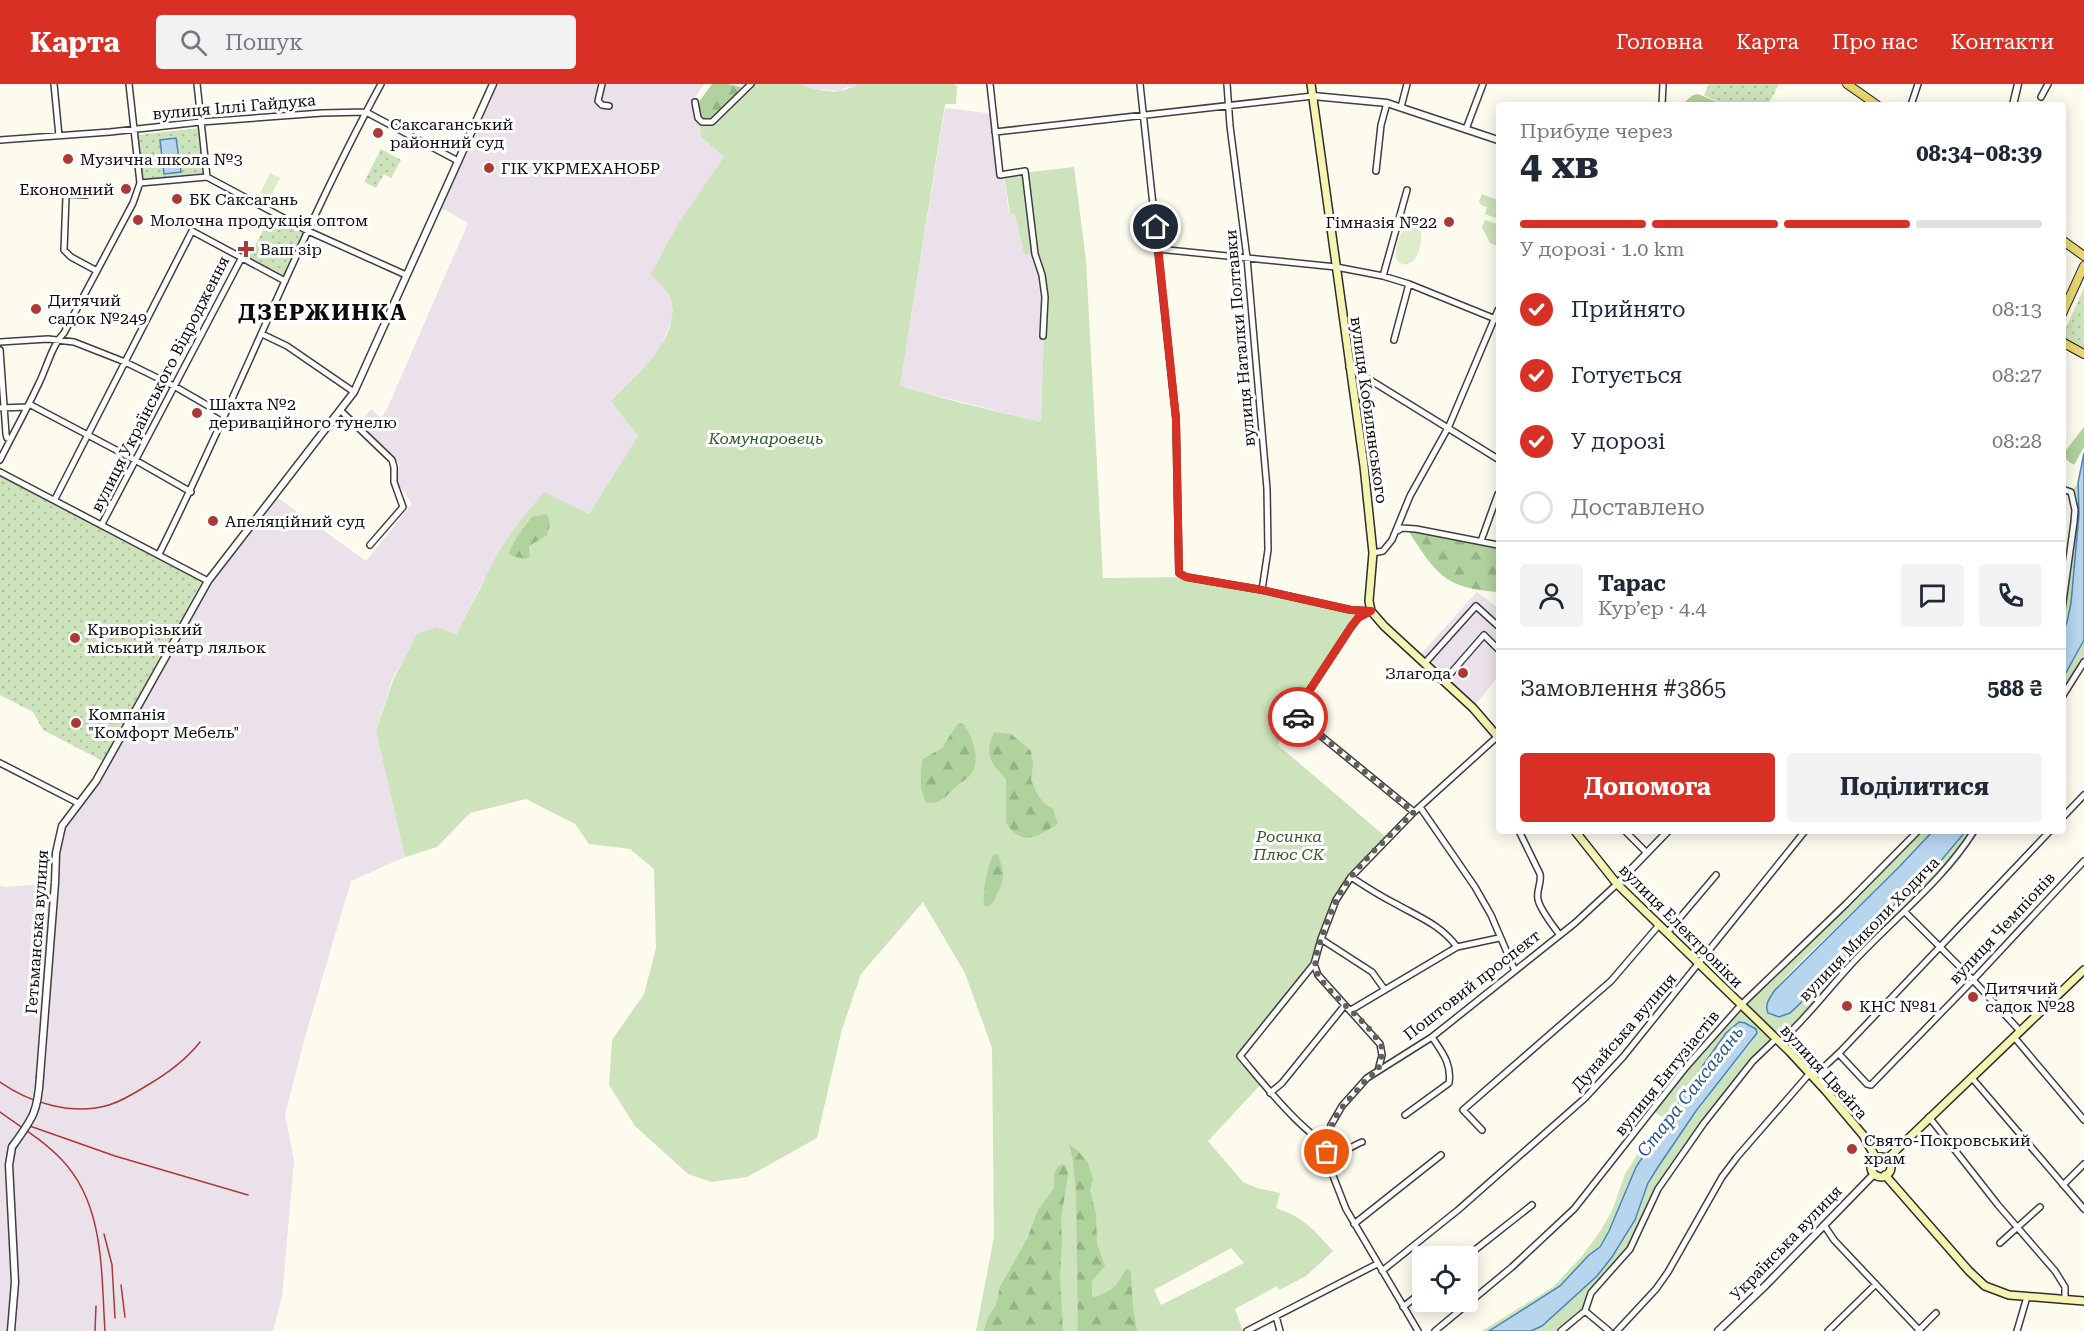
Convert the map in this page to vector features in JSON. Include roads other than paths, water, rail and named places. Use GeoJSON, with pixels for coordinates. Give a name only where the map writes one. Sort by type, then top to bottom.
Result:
{"type":"FeatureCollection","features":[{"type":"Feature","properties":{"kind":"main road","name":"вулиця Кобилянського"},"geometry":{"type":"LineString","coordinates":[[1311,84],[1364,466],[1373,553],[1368,596],[1371,611]]}},
{"type":"Feature","properties":{"kind":"main road"},"geometry":{"type":"LineString","coordinates":[[1847,84],[1873,102]]}},
{"type":"Feature","properties":{"kind":"main road"},"geometry":{"type":"LineString","coordinates":[[2066,243],[2084,256]]}},
{"type":"Feature","properties":{"kind":"main road"},"geometry":{"type":"LineString","coordinates":[[2066,305],[2084,266]]}},
{"type":"Feature","properties":{"kind":"main road"},"geometry":{"type":"LineString","coordinates":[[2066,344],[2084,354]]}},
{"type":"Feature","properties":{"kind":"main road"},"geometry":{"type":"LineString","coordinates":[[1371,611],[1384,627],[1473,708],[1496,734]]}},
{"type":"Feature","properties":{"kind":"main road","name":"вулиця Електроніки"},"geometry":{"type":"LineString","coordinates":[[1577,834],[1617,884],[1743,1007]]}},
{"type":"Feature","properties":{"kind":"main road"},"geometry":{"type":"LineString","coordinates":[[1887,1159],[2084,970]]}},
{"type":"Feature","properties":{"kind":"main road","name":"вулиця Цвейга"},"geometry":{"type":"LineString","coordinates":[[1743,1007],[1810,1074],[1863,1135],[1875,1158]]}},
{"type":"Feature","properties":{"kind":"main road"},"geometry":{"type":"LineString","coordinates":[[1875,1158],[1887,1159],[1890,1168],[1885,1175],[1874,1174],[1871,1166],[1875,1158]]}},
{"type":"Feature","properties":{"kind":"main road"},"geometry":{"type":"LineString","coordinates":[[1885,1175],[1980,1282],[2004,1294],[2084,1301]]}},
{"type":"Feature","properties":{"kind":"street"},"geometry":{"type":"LineString","coordinates":[[54,84],[59,136]]}},
{"type":"Feature","properties":{"kind":"street"},"geometry":{"type":"LineString","coordinates":[[0,460],[53,353],[57,340],[64,333],[133,203],[140,183],[129,84]]}},
{"type":"Feature","properties":{"kind":"street"},"geometry":{"type":"LineString","coordinates":[[197,84],[207,177]]}},
{"type":"Feature","properties":{"kind":"street"},"geometry":{"type":"LineString","coordinates":[[159,554],[190,492],[308,231],[381,84]]}},
{"type":"Feature","properties":{"kind":"street","name":"Гетьманська вулиця"},"geometry":{"type":"LineString","coordinates":[[11,1331],[15,1282],[9,1165],[12,1147],[39,1101],[56,853],[62,826],[96,781],[208,581],[354,392],[493,84]]}},
{"type":"Feature","properties":{"kind":"street"},"geometry":{"type":"LineString","coordinates":[[602,84],[598,101],[602,105],[609,106]]}},
{"type":"Feature","properties":{"kind":"street"},"geometry":{"type":"LineString","coordinates":[[695,102],[698,118],[702,122],[712,122],[751,84]]}},
{"type":"Feature","properties":{"kind":"street"},"geometry":{"type":"LineString","coordinates":[[990,84],[1000,175],[1025,171],[1035,254],[1042,275],[1045,297],[1043,336]]}},
{"type":"Feature","properties":{"kind":"street"},"geometry":{"type":"LineString","coordinates":[[1140,84],[1176,419],[1179,573],[1186,577],[1262,590],[1351,610],[1371,611]]}},
{"type":"Feature","properties":{"kind":"street","name":"вулиця Наталки Полтавки"},"geometry":{"type":"LineString","coordinates":[[1227,84],[1230,126],[1247,258],[1269,527],[1262,590]]}},
{"type":"Feature","properties":{"kind":"street"},"geometry":{"type":"LineString","coordinates":[[1401,107],[1407,84]]}},
{"type":"Feature","properties":{"kind":"street"},"geometry":{"type":"LineString","coordinates":[[1466,129],[1483,84]]}},
{"type":"Feature","properties":{"kind":"street"},"geometry":{"type":"LineString","coordinates":[[1912,102],[1918,84]]}},
{"type":"Feature","properties":{"kind":"street"},"geometry":{"type":"LineString","coordinates":[[2014,102],[2018,84]]}},
{"type":"Feature","properties":{"kind":"street"},"geometry":{"type":"LineString","coordinates":[[2041,97],[2048,84]]}},
{"type":"Feature","properties":{"kind":"street"},"geometry":{"type":"LineString","coordinates":[[1661,85],[1662,102]]}},
{"type":"Feature","properties":{"kind":"street"},"geometry":{"type":"LineString","coordinates":[[995,132],[1313,96],[1387,103],[1496,139]]}},
{"type":"Feature","properties":{"kind":"street"},"geometry":{"type":"LineString","coordinates":[[1376,171],[1380,131],[1387,103]]}},
{"type":"Feature","properties":{"kind":"street","name":"вулиця Іллі Гайдука"},"geometry":{"type":"LineString","coordinates":[[0,140],[134,130],[201,122],[366,112],[458,161]]}},
{"type":"Feature","properties":{"kind":"street"},"geometry":{"type":"LineString","coordinates":[[140,183],[207,177],[308,231],[406,275]]}},
{"type":"Feature","properties":{"kind":"street"},"geometry":{"type":"LineString","coordinates":[[1383,276],[1407,190]]}},
{"type":"Feature","properties":{"kind":"street"},"geometry":{"type":"LineString","coordinates":[[86,195],[68,194],[66,196],[64,250],[71,257],[97,271]]}},
{"type":"Feature","properties":{"kind":"street"},"geometry":{"type":"LineString","coordinates":[[55,499],[192,231],[285,281]]}},
{"type":"Feature","properties":{"kind":"street"},"geometry":{"type":"LineString","coordinates":[[1158,249],[1336,267],[1383,276],[1496,319]]}},
{"type":"Feature","properties":{"kind":"street","name":"вулиця Українського Відродження"},"geometry":{"type":"LineString","coordinates":[[102,524],[242,257]]}},
{"type":"Feature","properties":{"kind":"street"},"geometry":{"type":"LineString","coordinates":[[1394,340],[1409,284]]}},
{"type":"Feature","properties":{"kind":"street"},"geometry":{"type":"LineString","coordinates":[[1373,553],[1383,551],[1396,531],[1410,496],[1449,426],[1496,321]]}},
{"type":"Feature","properties":{"kind":"street"},"geometry":{"type":"LineString","coordinates":[[262,334],[287,346],[354,392]]}},
{"type":"Feature","properties":{"kind":"street"},"geometry":{"type":"LineString","coordinates":[[0,342],[57,340],[74,342],[125,362],[174,386],[224,415]]}},
{"type":"Feature","properties":{"kind":"street"},"geometry":{"type":"LineString","coordinates":[[0,350],[6,434],[10,439]]}},
{"type":"Feature","properties":{"kind":"street"},"geometry":{"type":"LineString","coordinates":[[1349,367],[1449,426],[1496,458]]}},
{"type":"Feature","properties":{"kind":"street"},"geometry":{"type":"LineString","coordinates":[[3,407],[28,405],[135,460],[190,492]]}},
{"type":"Feature","properties":{"kind":"street"},"geometry":{"type":"LineString","coordinates":[[341,411],[392,460],[394,482],[403,507],[370,545]]}},
{"type":"Feature","properties":{"kind":"street"},"geometry":{"type":"LineString","coordinates":[[0,472],[208,581]]}},
{"type":"Feature","properties":{"kind":"street"},"geometry":{"type":"LineString","coordinates":[[2066,492],[2071,492],[2075,510],[2066,579]]}},
{"type":"Feature","properties":{"kind":"street"},"geometry":{"type":"LineString","coordinates":[[1481,541],[1496,500]]}},
{"type":"Feature","properties":{"kind":"street"},"geometry":{"type":"LineString","coordinates":[[1396,531],[1402,528],[1416,529],[1496,545]]}},
{"type":"Feature","properties":{"kind":"street"},"geometry":{"type":"LineString","coordinates":[[1425,663],[1476,606],[1496,624]]}},
{"type":"Feature","properties":{"kind":"street"},"geometry":{"type":"LineString","coordinates":[[1371,611],[1358,618],[1351,627],[1294,714],[1414,812]]}},
{"type":"Feature","properties":{"kind":"street"},"geometry":{"type":"LineString","coordinates":[[1444,681],[1484,635],[1496,647]]}},
{"type":"Feature","properties":{"kind":"street"},"geometry":{"type":"LineString","coordinates":[[2066,691],[2084,662]]}},
{"type":"Feature","properties":{"kind":"street"},"geometry":{"type":"LineString","coordinates":[[1362,1142],[1345,1150],[1327,1144],[1311,1134],[1270,1093],[1240,1056],[1314,964],[1336,900],[1351,877],[1414,812],[1496,738]]}},
{"type":"Feature","properties":{"kind":"street"},"geometry":{"type":"LineString","coordinates":[[0,763],[78,803]]}},
{"type":"Feature","properties":{"kind":"street"},"geometry":{"type":"LineString","coordinates":[[2066,814],[2084,795]]}},
{"type":"Feature","properties":{"kind":"street"},"geometry":{"type":"LineString","coordinates":[[1420,807],[1475,887],[1491,915],[1515,971]]}},
{"type":"Feature","properties":{"kind":"street"},"geometry":{"type":"LineString","coordinates":[[1520,834],[1542,881],[1537,897],[1539,903],[1559,934]]}},
{"type":"Feature","properties":{"kind":"street"},"geometry":{"type":"LineString","coordinates":[[1628,834],[1647,853]]}},
{"type":"Feature","properties":{"kind":"street","name":"Поштовий проспект"},"geometry":{"type":"LineString","coordinates":[[1418,1331],[1354,1224],[1331,1174],[1327,1144],[1335,1115],[1367,1078],[1432,1037],[1599,902],[1665,834]]}},
{"type":"Feature","properties":{"kind":"street","name":"Дунайська вулиця"},"geometry":{"type":"LineString","coordinates":[[1382,1271],[1458,1210],[1585,1098],[1623,1057],[1803,834]]}},
{"type":"Feature","properties":{"kind":"street","name":"вулиця Ентузіастів"},"geometry":{"type":"LineString","coordinates":[[1436,1331],[1521,1259],[1574,1209],[1686,1067],[1915,834]]}},
{"type":"Feature","properties":{"kind":"street","name":"вулиця Миколи Ходича"},"geometry":{"type":"LineString","coordinates":[[1561,1331],[1585,1311],[1591,1293],[1630,1249],[1658,1189],[1677,1160],[1753,1061],[1778,1040],[1855,959],[1943,873],[1972,834]]}},
{"type":"Feature","properties":{"kind":"street"},"geometry":{"type":"LineString","coordinates":[[1617,1331],[1656,1289],[1668,1272],[1722,1177],[1810,1074],[1824,1067],[1839,1054],[2047,834]]}},
{"type":"Feature","properties":{"kind":"street","name":"вулиця Чемпіонів"},"geometry":{"type":"LineString","coordinates":[[1839,1054],[1867,1084],[1871,1085],[2084,861]]}},
{"type":"Feature","properties":{"kind":"street"},"geometry":{"type":"LineString","coordinates":[[1667,933],[1716,875]]}},
{"type":"Feature","properties":{"kind":"street"},"geometry":{"type":"LineString","coordinates":[[1351,877],[1394,903],[1432,922],[1457,947]]}},
{"type":"Feature","properties":{"kind":"street"},"geometry":{"type":"LineString","coordinates":[[1905,912],[1941,946],[2020,1031]]}},
{"type":"Feature","properties":{"kind":"street"},"geometry":{"type":"LineString","coordinates":[[1482,1130],[1463,1110],[1611,981],[1659,925]]}},
{"type":"Feature","properties":{"kind":"street"},"geometry":{"type":"LineString","coordinates":[[1351,1011],[1457,947],[1499,938]]}},
{"type":"Feature","properties":{"kind":"street"},"geometry":{"type":"LineString","coordinates":[[1321,939],[1372,972],[1385,990]]}},
{"type":"Feature","properties":{"kind":"street"},"geometry":{"type":"LineString","coordinates":[[1314,964],[1325,985],[1380,1044],[1382,1055],[1378,1071]]}},
{"type":"Feature","properties":{"kind":"street"},"geometry":{"type":"LineString","coordinates":[[1270,1093],[1282,1083],[1345,1005]]}},
{"type":"Feature","properties":{"kind":"street"},"geometry":{"type":"LineString","coordinates":[[1405,1115],[1449,1083],[1448,1062],[1432,1037]]}},
{"type":"Feature","properties":{"kind":"street"},"geometry":{"type":"LineString","coordinates":[[2014,1037],[2084,1120]]}},
{"type":"Feature","properties":{"kind":"street"},"geometry":{"type":"LineString","coordinates":[[1972,1078],[2084,1209]]}},
{"type":"Feature","properties":{"kind":"street"},"geometry":{"type":"LineString","coordinates":[[1929,1117],[2061,1279],[2065,1287],[2065,1300]]}},
{"type":"Feature","properties":{"kind":"street"},"geometry":{"type":"LineString","coordinates":[[1354,1224],[1441,1155]]}},
{"type":"Feature","properties":{"kind":"street"},"geometry":{"type":"LineString","coordinates":[[2063,1185],[2084,1164]]}},
{"type":"Feature","properties":{"kind":"street","name":"Українська вулиця"},"geometry":{"type":"LineString","coordinates":[[1718,1331],[1874,1174]]}},
{"type":"Feature","properties":{"kind":"street"},"geometry":{"type":"LineString","coordinates":[[1478,1247],[1532,1204]]}},
{"type":"Feature","properties":{"kind":"street"},"geometry":{"type":"LineString","coordinates":[[2000,1244],[2040,1208]]}},
{"type":"Feature","properties":{"kind":"street"},"geometry":{"type":"LineString","coordinates":[[1824,1224],[1834,1240],[1919,1331],[1936,1313]]}},
{"type":"Feature","properties":{"kind":"street"},"geometry":{"type":"LineString","coordinates":[[1247,1331],[1377,1264]]}},
{"type":"Feature","properties":{"kind":"street"},"geometry":{"type":"LineString","coordinates":[[1828,1331],[1876,1284]]}},
{"type":"Feature","properties":{"kind":"street"},"geometry":{"type":"LineString","coordinates":[[2017,1331],[2027,1297]]}},
{"type":"Feature","properties":{"kind":"street"},"geometry":{"type":"LineString","coordinates":[[1403,1307],[1412,1300]]}},
{"type":"Feature","properties":{"kind":"street"},"geometry":{"type":"LineString","coordinates":[[1585,1311],[1609,1331]]}},
{"type":"Feature","properties":{"kind":"street"},"geometry":{"type":"LineString","coordinates":[[1276,1316],[1280,1331]]}},
{"type":"Feature","properties":{"kind":"water"},"geometry":{"type":"Polygon","coordinates":[[[176,138],[181,172],[164,174],[160,140],[176,138]]]}},
{"type":"Feature","properties":{"kind":"water"},"geometry":{"type":"Polygon","coordinates":[[[2084,453],[2084,640],[2066,673],[2066,624],[2071,603],[2079,514],[2078,483],[2084,453]]]}},
{"type":"Feature","properties":{"kind":"water"},"geometry":{"type":"Polygon","coordinates":[[[1930,834],[1963,834],[1933,870],[1895,904],[1824,981],[1790,1013],[1779,1017],[1768,1013],[1767,1004],[1775,990],[1930,834]]]}},
{"type":"Feature","properties":{"kind":"water","name":"Стара Саксагань"},"geometry":{"type":"Polygon","coordinates":[[[1739,1022],[1756,1029],[1757,1033],[1696,1111],[1658,1167],[1648,1183],[1635,1220],[1597,1276],[1542,1326],[1531,1331],[1489,1331],[1560,1286],[1589,1255],[1600,1247],[1636,1167],[1726,1033],[1739,1022]]]}},
{"type":"Feature","properties":{"kind":"railway"},"geometry":{"type":"LineString","coordinates":[[0,1082],[25,1096],[52,1106],[95,1108],[119,1101],[154,1081],[182,1061],[200,1042]]}},
{"type":"Feature","properties":{"kind":"railway"},"geometry":{"type":"LineString","coordinates":[[0,1112],[55,1153],[76,1178],[86,1198],[98,1241],[105,1331]]}},
{"type":"Feature","properties":{"kind":"railway"},"geometry":{"type":"LineString","coordinates":[[27,1125],[115,1156],[248,1195]]}},
{"type":"Feature","properties":{"kind":"railway"},"geometry":{"type":"LineString","coordinates":[[104,1234],[112,1265],[115,1318]]}},
{"type":"Feature","properties":{"kind":"railway"},"geometry":{"type":"LineString","coordinates":[[121,1285],[125,1317]]}},
{"type":"Feature","properties":{"kind":"railway"},"geometry":{"type":"LineString","coordinates":[[95,1331],[96,1306]]}},
{"type":"Feature","properties":{"kind":"place","name":"Саксаганський районний суд"},"geometry":{"type":"Point","coordinates":[378,133]}},
{"type":"Feature","properties":{"kind":"place","name":"Музична школа №3"},"geometry":{"type":"Point","coordinates":[68,159]}},
{"type":"Feature","properties":{"kind":"place","name":"ГІК УКРМЕХАНОБР"},"geometry":{"type":"Point","coordinates":[489,168]}},
{"type":"Feature","properties":{"kind":"place","name":"Економний"},"geometry":{"type":"Point","coordinates":[126,189]}},
{"type":"Feature","properties":{"kind":"place","name":"БК Саксагань"},"geometry":{"type":"Point","coordinates":[177,199]}},
{"type":"Feature","properties":{"kind":"place","name":"Молочна продукція оптом"},"geometry":{"type":"Point","coordinates":[138,220]}},
{"type":"Feature","properties":{"kind":"place","name":"Гімназія №22"},"geometry":{"type":"Point","coordinates":[1449,222]}},
{"type":"Feature","properties":{"kind":"place","name":"Ваш зір"},"geometry":{"type":"Point","coordinates":[246,249]}},
{"type":"Feature","properties":{"kind":"place","name":"Дитячий садок №249"},"geometry":{"type":"Point","coordinates":[36,309]}},
{"type":"Feature","properties":{"kind":"place","name":"Шахта №2 дериваційного тунелю"},"geometry":{"type":"Point","coordinates":[197,413]}},
{"type":"Feature","properties":{"kind":"place","name":"Апеляційний суд"},"geometry":{"type":"Point","coordinates":[213,521]}},
{"type":"Feature","properties":{"kind":"place","name":"Криворізький міський театр ляльок"},"geometry":{"type":"Point","coordinates":[75,638]}},
{"type":"Feature","properties":{"kind":"place","name":"Злагода"},"geometry":{"type":"Point","coordinates":[1463,673]}},
{"type":"Feature","properties":{"kind":"place","name":"Компанія \"Комфорт Мебель\""},"geometry":{"type":"Point","coordinates":[76,723]}},
{"type":"Feature","properties":{"kind":"place","name":"Дитячий садок №28"},"geometry":{"type":"Point","coordinates":[1973,997]}},
{"type":"Feature","properties":{"kind":"place","name":"КНС №81"},"geometry":{"type":"Point","coordinates":[1847,1006]}},
{"type":"Feature","properties":{"kind":"place","name":"Свято-Покровський храм"},"geometry":{"type":"Point","coordinates":[1852,1149]}},
{"type":"Feature","properties":{"kind":"district","name":"ДЗЕРЖИНКА"},"geometry":{"type":"Point","coordinates":[323,312]}},
{"type":"Feature","properties":{"kind":"park label","name":"Комунаровець"},"geometry":{"type":"Point","coordinates":[766,438]}},
{"type":"Feature","properties":{"kind":"park label","name":"Росинка Плюс СК"},"geometry":{"type":"Point","coordinates":[1289,845]}}]}
